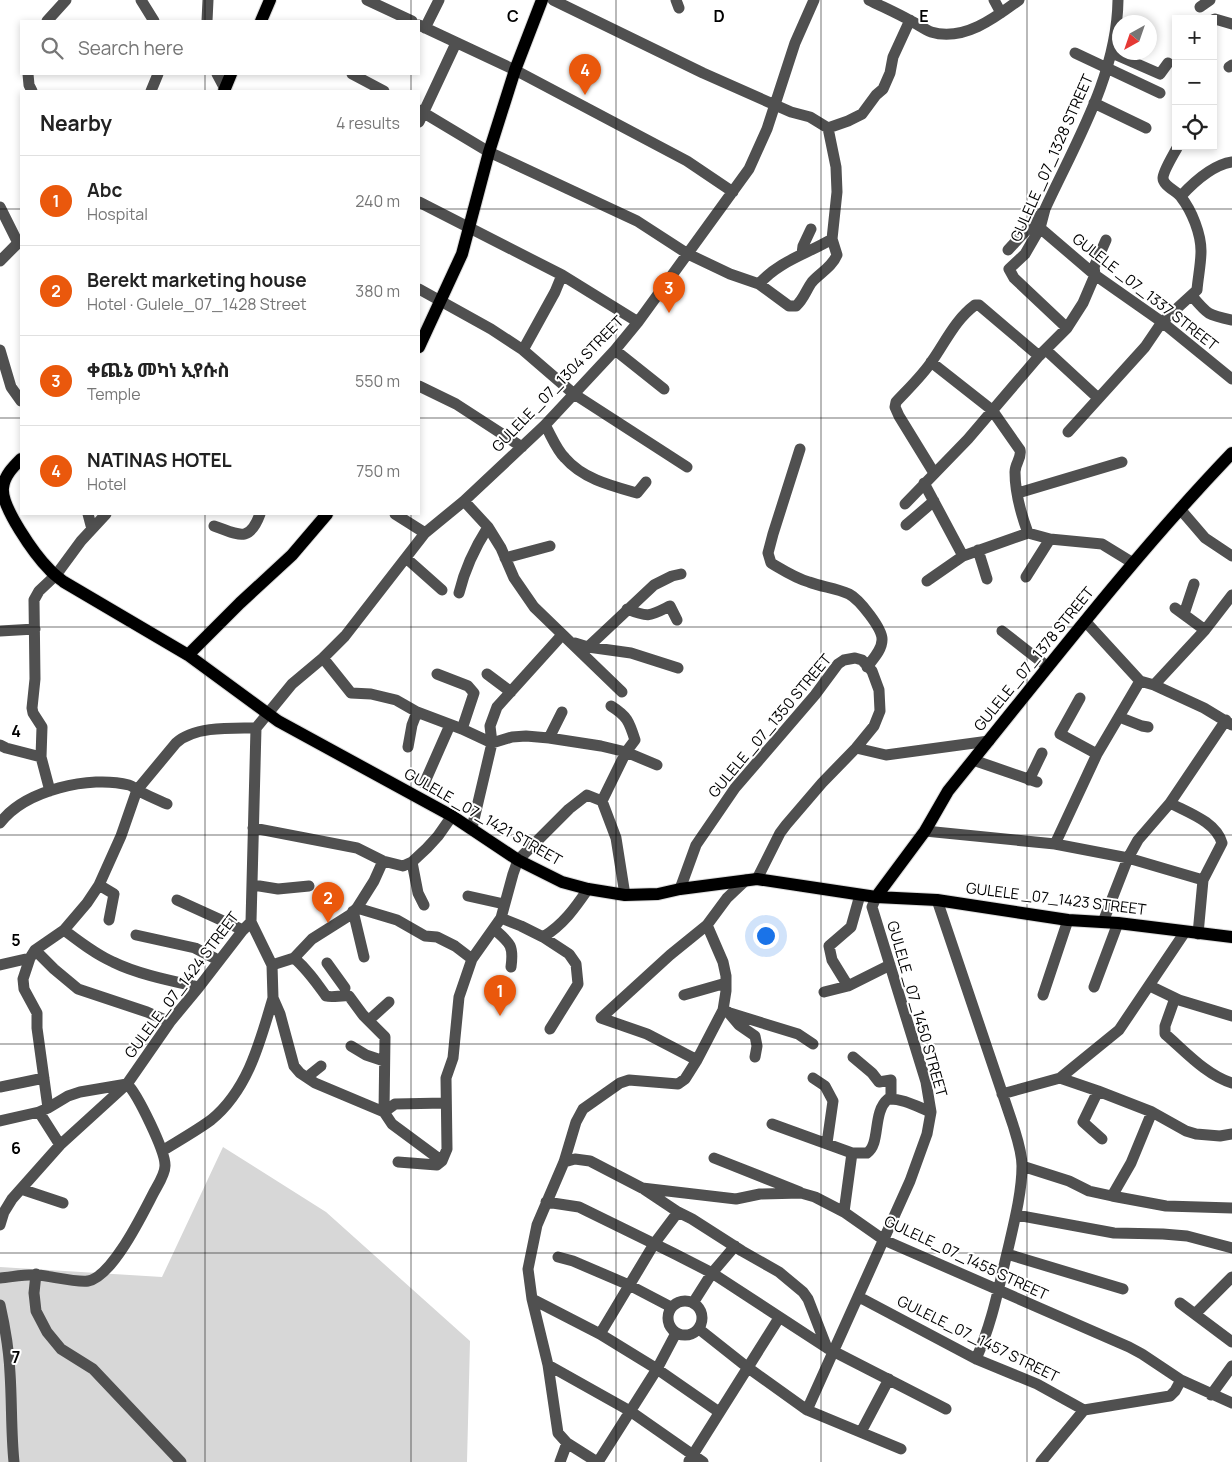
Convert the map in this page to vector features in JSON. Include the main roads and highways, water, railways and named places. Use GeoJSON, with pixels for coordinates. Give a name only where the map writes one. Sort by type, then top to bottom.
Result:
{"type":"FeatureCollection","features":[{"type":"Feature","properties":{"kind":"main road"},"geometry":{"type":"LineString","coordinates":[[252,20],[261,0]]}},
{"type":"Feature","properties":{"kind":"main road"},"geometry":{"type":"LineString","coordinates":[[261,20],[270,0]]}},
{"type":"Feature","properties":{"kind":"main road"},"geometry":{"type":"LineString","coordinates":[[420,345],[462,254],[489,152],[515,70],[542,0]]}},
{"type":"Feature","properties":{"kind":"main road"},"geometry":{"type":"LineString","coordinates":[[228,90],[231,75]]}},
{"type":"Feature","properties":{"kind":"main road"},"geometry":{"type":"LineString","coordinates":[[229,90],[239,75]]}},
{"type":"Feature","properties":{"kind":"main road","name":"GULELE _07_1378 STREET"},"geometry":{"type":"LineString","coordinates":[[876,897],[925,830],[948,791],[1133,563],[1180,509],[1232,454]]}},
{"type":"Feature","properties":{"kind":"main road"},"geometry":{"type":"LineString","coordinates":[[1,489],[8,473],[20,460]]}},
{"type":"Feature","properties":{"kind":"main road","name":"GULELE _07_1421 STREET"},"geometry":{"type":"LineString","coordinates":[[1,489],[21,532],[40,559],[56,575],[83,594],[188,655],[286,726],[452,816],[518,860],[562,882],[588,889],[625,895],[658,894],[752,879],[876,897]]}},
{"type":"Feature","properties":{"kind":"main road"},"geometry":{"type":"LineString","coordinates":[[188,655],[292,554],[326,515]]}},
{"type":"Feature","properties":{"kind":"main road","name":"GULELE _07_1423 STREET"},"geometry":{"type":"LineString","coordinates":[[876,897],[937,900],[1068,920],[1118,923],[1232,937]]}},
{"type":"Feature","properties":{"kind":"place","name":"NATINAS HOTEL"},"geometry":{"type":"Point","coordinates":[585,95]}},
{"type":"Feature","properties":{"kind":"place","name":"ቀጨኔ መካነ ኢየሱስ"},"geometry":{"type":"Point","coordinates":[669,313]}},
{"type":"Feature","properties":{"kind":"place","name":"Berekt marketing house"},"geometry":{"type":"Point","coordinates":[328,923]}},
{"type":"Feature","properties":{"kind":"place","name":"Abc"},"geometry":{"type":"Point","coordinates":[500,1016]}}]}
